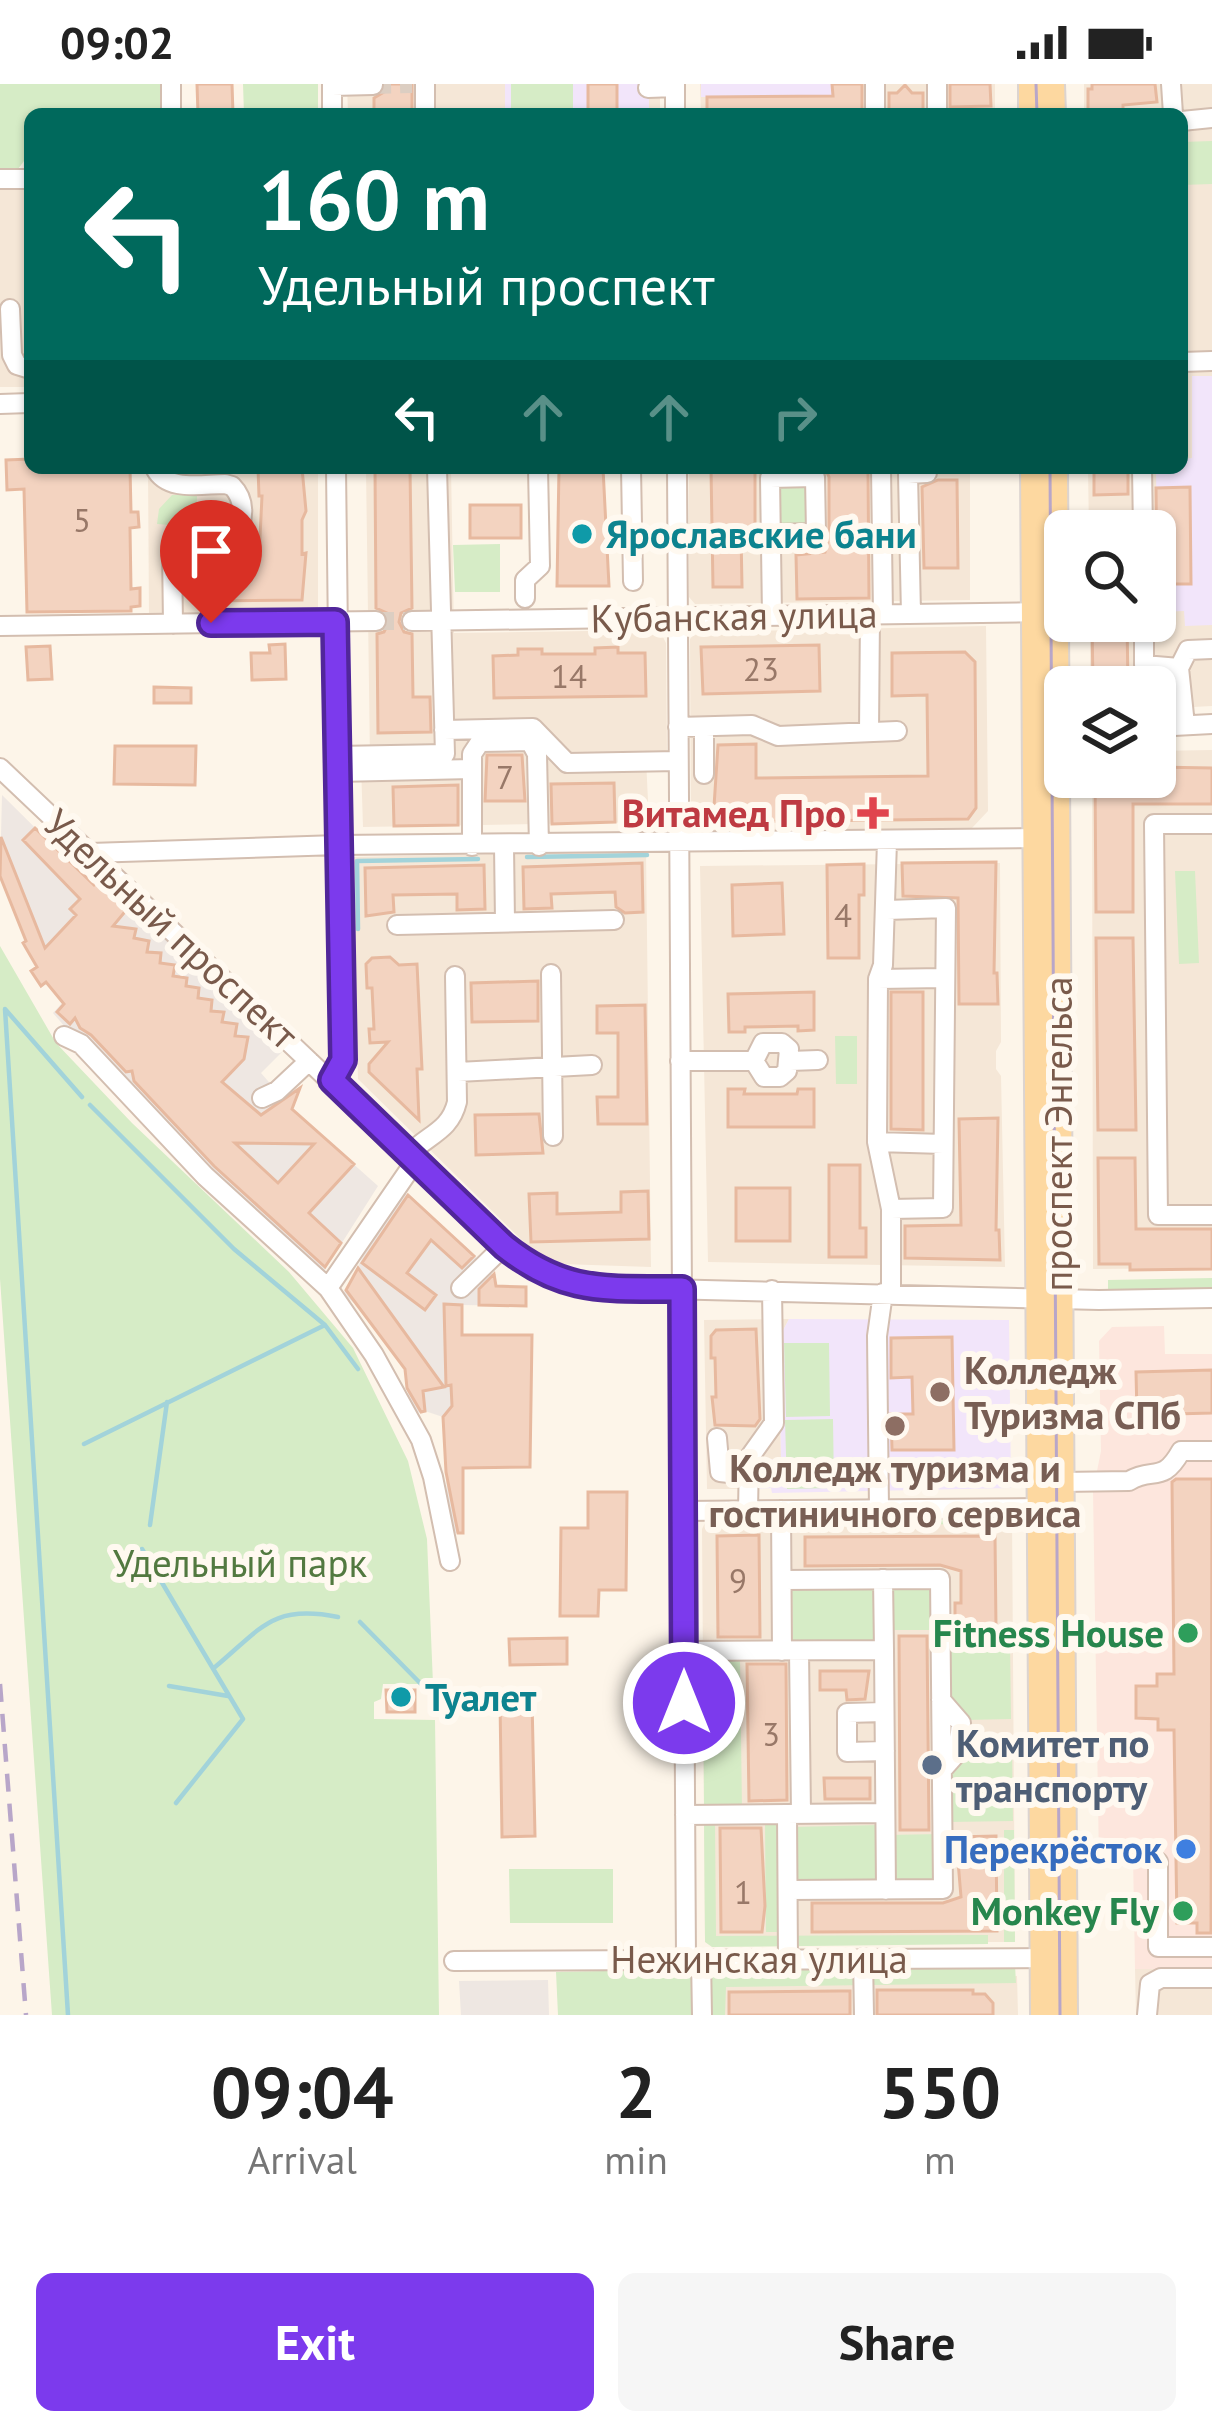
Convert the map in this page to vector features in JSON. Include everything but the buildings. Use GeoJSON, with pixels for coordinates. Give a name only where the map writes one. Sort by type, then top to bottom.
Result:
{"type":"FeatureCollection","features":[{"type":"Feature","properties":{"kind":"main road","name":"проспект Энгельса"},"geometry":{"type":"LineString","coordinates":[[1034,474],[1044,600]]}},
{"type":"Feature","properties":{"kind":"main road","name":"проспект Энгельса"},"geometry":{"type":"LineString","coordinates":[[1052,510],[1055,474]]}},
{"type":"Feature","properties":{"kind":"main road","name":"проспект Энгельса"},"geometry":{"type":"LineString","coordinates":[[1042,2015],[1053,1958],[1048,798]]}},
{"type":"Feature","properties":{"kind":"main road","name":"проспект Энгельса"},"geometry":{"type":"LineString","coordinates":[[1049,1297],[1061,1481],[1050,1508]]}},
{"type":"Feature","properties":{"kind":"main road","name":"проспект Энгельса"},"geometry":{"type":"LineString","coordinates":[[1053,1958],[1065,2015]]}},
{"type":"Feature","properties":{"kind":"street"},"geometry":{"type":"LineString","coordinates":[[332,85],[374,85]]}},
{"type":"Feature","properties":{"kind":"street"},"geometry":{"type":"LineString","coordinates":[[649,88],[675,86]]}},
{"type":"Feature","properties":{"kind":"street"},"geometry":{"type":"LineString","coordinates":[[10,309],[11,355],[24,367]]}},
{"type":"Feature","properties":{"kind":"street"},"geometry":{"type":"LineString","coordinates":[[159,474],[172,484],[232,486],[241,499],[241,521],[232,534],[176,541],[172,624]]}},
{"type":"Feature","properties":{"kind":"street"},"geometry":{"type":"LineString","coordinates":[[332,1080],[343,1060],[336,474]]}},
{"type":"Feature","properties":{"kind":"street"},"geometry":{"type":"LineString","coordinates":[[337,764],[445,754],[437,474]]}},
{"type":"Feature","properties":{"kind":"street"},"geometry":{"type":"LineString","coordinates":[[525,598],[525,580],[540,566],[538,474]]}},
{"type":"Feature","properties":{"kind":"street"},"geometry":{"type":"LineString","coordinates":[[631,474],[633,581]]}},
{"type":"Feature","properties":{"kind":"street"},"geometry":{"type":"LineString","coordinates":[[677,474],[685,1815],[693,1959],[702,2015]]}},
{"type":"Feature","properties":{"kind":"street"},"geometry":{"type":"LineString","coordinates":[[869,732],[881,474]]}},
{"type":"Feature","properties":{"kind":"street"},"geometry":{"type":"LineString","coordinates":[[908,474],[911,614]]}},
{"type":"Feature","properties":{"kind":"street"},"geometry":{"type":"LineString","coordinates":[[1142,474],[1143,510]]}},
{"type":"Feature","properties":{"kind":"street"},"geometry":{"type":"LineString","coordinates":[[771,534],[772,616]]}},
{"type":"Feature","properties":{"kind":"street","name":"Кубанская улица"},"geometry":{"type":"LineString","coordinates":[[412,621],[1044,612]]}},
{"type":"Feature","properties":{"kind":"street"},"geometry":{"type":"LineString","coordinates":[[0,626],[376,621]]}},
{"type":"Feature","properties":{"kind":"street"},"geometry":{"type":"LineString","coordinates":[[1144,642],[1144,665],[1179,668]]}},
{"type":"Feature","properties":{"kind":"street"},"geometry":{"type":"LineString","coordinates":[[1185,725],[1179,668],[1188,650],[1212,649]]}},
{"type":"Feature","properties":{"kind":"street"},"geometry":{"type":"LineString","coordinates":[[1176,726],[1212,724]]}},
{"type":"Feature","properties":{"kind":"street"},"geometry":{"type":"LineString","coordinates":[[678,727],[752,725],[778,736],[897,731]]}},
{"type":"Feature","properties":{"kind":"street"},"geometry":{"type":"LineString","coordinates":[[704,727],[704,774]]}},
{"type":"Feature","properties":{"kind":"street"},"geometry":{"type":"LineString","coordinates":[[444,730],[533,728],[567,763],[678,761]]}},
{"type":"Feature","properties":{"kind":"street"},"geometry":{"type":"LineString","coordinates":[[472,846],[472,754],[480,742],[530,741],[537,754],[539,846]]}},
{"type":"Feature","properties":{"kind":"street"},"geometry":{"type":"LineString","coordinates":[[337,764],[472,769]]}},
{"type":"Feature","properties":{"kind":"street","name":"Удельный проспект"},"geometry":{"type":"LineString","coordinates":[[0,768],[276,1023],[309,1060],[533,1270],[566,1282],[682,1289],[1212,1298]]}},
{"type":"Feature","properties":{"kind":"street"},"geometry":{"type":"LineString","coordinates":[[1212,824],[1154,824],[1158,1215],[1212,1215]]}},
{"type":"Feature","properties":{"kind":"street"},"geometry":{"type":"LineString","coordinates":[[90,853],[338,845],[1046,838]]}},
{"type":"Feature","properties":{"kind":"street"},"geometry":{"type":"LineString","coordinates":[[879,1509],[877,1336],[887,1293],[891,1209],[877,1142],[878,979],[887,910],[887,841]]}},
{"type":"Feature","properties":{"kind":"street"},"geometry":{"type":"LineString","coordinates":[[504,846],[506,922]]}},
{"type":"Feature","properties":{"kind":"street"},"geometry":{"type":"LineString","coordinates":[[887,910],[946,908],[943,1208],[891,1209]]}},
{"type":"Feature","properties":{"kind":"street"},"geometry":{"type":"LineString","coordinates":[[397,925],[614,920]]}},
{"type":"Feature","properties":{"kind":"street"},"geometry":{"type":"LineString","coordinates":[[550,974],[553,1136]]}},
{"type":"Feature","properties":{"kind":"street"},"geometry":{"type":"LineString","coordinates":[[328,1288],[412,1157],[453,1119],[458,1072],[455,976]]}},
{"type":"Feature","properties":{"kind":"street"},"geometry":{"type":"LineString","coordinates":[[878,979],[944,978]]}},
{"type":"Feature","properties":{"kind":"street"},"geometry":{"type":"LineString","coordinates":[[64,1036],[81,1044],[205,1176],[328,1288],[374,1355],[421,1440],[450,1561]]}},
{"type":"Feature","properties":{"kind":"street"},"geometry":{"type":"LineString","coordinates":[[680,1061],[754,1061],[763,1043],[782,1043],[789,1049],[790,1060],[818,1060]]}},
{"type":"Feature","properties":{"kind":"street"},"geometry":{"type":"LineString","coordinates":[[262,1098],[277,1091],[309,1060]]}},
{"type":"Feature","properties":{"kind":"street"},"geometry":{"type":"LineString","coordinates":[[458,1072],[592,1065]]}},
{"type":"Feature","properties":{"kind":"street"},"geometry":{"type":"LineString","coordinates":[[877,1142],[943,1144]]}},
{"type":"Feature","properties":{"kind":"street"},"geometry":{"type":"LineString","coordinates":[[461,1288],[504,1246]]}},
{"type":"Feature","properties":{"kind":"street"},"geometry":{"type":"LineString","coordinates":[[748,1510],[749,1458],[774,1423],[772,1291]]}},
{"type":"Feature","properties":{"kind":"street"},"geometry":{"type":"LineString","coordinates":[[717,1438],[720,1472],[747,1475]]}},
{"type":"Feature","properties":{"kind":"street"},"geometry":{"type":"LineString","coordinates":[[1061,1481],[1156,1476],[1171,1470],[1181,1451],[1212,1451]]}},
{"type":"Feature","properties":{"kind":"street"},"geometry":{"type":"LineString","coordinates":[[683,1510],[1050,1508]]}},
{"type":"Feature","properties":{"kind":"street"},"geometry":{"type":"LineString","coordinates":[[781,1510],[782,1580],[791,1651],[794,1814],[788,1959]]}},
{"type":"Feature","properties":{"kind":"street"},"geometry":{"type":"LineString","coordinates":[[883,1579],[886,1889]]}},
{"type":"Feature","properties":{"kind":"street"},"geometry":{"type":"LineString","coordinates":[[782,1580],[940,1579],[941,1700],[962,1724],[958,1752],[942,1770],[943,1889],[788,1890]]}},
{"type":"Feature","properties":{"kind":"street"},"geometry":{"type":"LineString","coordinates":[[684,1651],[884,1650]]}},
{"type":"Feature","properties":{"kind":"street"},"geometry":{"type":"LineString","coordinates":[[884,1712],[847,1713],[847,1752],[885,1751]]}},
{"type":"Feature","properties":{"kind":"street"},"geometry":{"type":"LineString","coordinates":[[685,1815],[885,1813]]}},
{"type":"Feature","properties":{"kind":"street"},"geometry":{"type":"LineString","coordinates":[[1158,1862],[1159,1947],[1212,1947]]}},
{"type":"Feature","properties":{"kind":"street"},"geometry":{"type":"LineString","coordinates":[[863,1958],[864,2015]]}},
{"type":"Feature","properties":{"kind":"street","name":"Нежинская улица"},"geometry":{"type":"LineString","coordinates":[[454,1961],[1053,1958]]}},
{"type":"Feature","properties":{"kind":"street"},"geometry":{"type":"LineString","coordinates":[[1147,2015],[1150,1984],[1161,1978],[1212,1978]]}},
{"type":"Feature","properties":{"kind":"shaded area"},"geometry":{"type":"Polygon","coordinates":[[[347,84],[660,84],[660,108],[348,108],[347,84]]]}},
{"type":"Feature","properties":{"kind":"shaded area"},"geometry":{"type":"Polygon","coordinates":[[[505,84],[649,84],[649,108],[505,108],[505,84]]]}},
{"type":"Feature","properties":{"kind":"shaded area"},"geometry":{"type":"Polygon","coordinates":[[[700,84],[995,84],[995,108],[701,108],[700,84]]]}},
{"type":"Feature","properties":{"kind":"shaded area"},"geometry":{"type":"Polygon","coordinates":[[[701,84],[833,84],[833,96],[701,97],[701,84]]]}},
{"type":"Feature","properties":{"kind":"shaded area"},"geometry":{"type":"Polygon","coordinates":[[[1084,84],[1212,84],[1212,706],[1176,708],[1176,666],[1090,666],[1090,642],[1176,642],[1176,510],[1089,510],[1088,474],[1188,474],[1188,108],[1084,108],[1084,84]]]}},
{"type":"Feature","properties":{"kind":"shaded area"},"geometry":{"type":"Polygon","coordinates":[[[0,184],[24,184],[24,387],[0,387],[0,184]]]}},
{"type":"Feature","properties":{"kind":"shaded area"},"geometry":{"type":"Polygon","coordinates":[[[1192,376],[1212,376],[1212,625],[1185,626],[1184,611],[1176,611],[1176,510],[1157,510],[1156,474],[1188,474],[1188,458],[1192,458],[1192,376]]]}},
{"type":"Feature","properties":{"kind":"shaded area"},"geometry":{"type":"Polygon","coordinates":[[[148,474],[318,474],[318,609],[313,615],[149,616],[148,474]]]}},
{"type":"Feature","properties":{"kind":"shaded area"},"geometry":{"type":"Polygon","coordinates":[[[366,474],[451,474],[454,633],[651,630],[661,633],[666,643],[667,758],[646,759],[649,822],[363,827],[361,764],[370,760],[366,474]]]}},
{"type":"Feature","properties":{"kind":"shaded area"},"geometry":{"type":"Polygon","coordinates":[[[689,474],[970,474],[970,600],[695,604],[689,597],[689,474]]]}},
{"type":"Feature","properties":{"kind":"shaded area"},"geometry":{"type":"Polygon","coordinates":[[[986,626],[988,811],[972,828],[691,832],[690,639],[696,632],[986,626]]]}},
{"type":"Feature","properties":{"kind":"shaded area"},"geometry":{"type":"Polygon","coordinates":[[[1212,750],[1212,1268],[1093,1269],[1092,798],[1176,798],[1176,751],[1212,750]]]}},
{"type":"Feature","properties":{"kind":"shaded area"},"geometry":{"type":"Polygon","coordinates":[[[2,795],[93,885],[103,876],[282,1052],[261,1073],[281,1096],[290,1088],[297,1095],[293,1110],[378,1186],[319,1279],[90,1056],[53,1013],[63,1002],[50,979],[41,986],[31,971],[36,967],[0,876],[2,795]]]}},
{"type":"Feature","properties":{"kind":"shaded area"},"geometry":{"type":"Polygon","coordinates":[[[646,851],[651,1267],[562,1264],[533,1251],[358,1079],[352,857],[646,851]]]}},
{"type":"Feature","properties":{"kind":"shaded area"},"geometry":{"type":"Polygon","coordinates":[[[1000,863],[1001,1042],[996,1069],[1001,1076],[1005,1267],[708,1262],[700,866],[1000,863]]]}},
{"type":"Feature","properties":{"kind":"shaded area"},"geometry":{"type":"Polygon","coordinates":[[[400,1188],[480,1261],[481,1274],[496,1274],[496,1286],[526,1287],[526,1306],[462,1305],[463,1533],[449,1533],[443,1417],[425,1411],[411,1414],[406,1379],[410,1376],[366,1313],[343,1294],[400,1188]]]}},
{"type":"Feature","properties":{"kind":"shaded area"},"geometry":{"type":"Polygon","coordinates":[[[789,1319],[779,1339],[781,1460],[760,1460],[760,1489],[707,1489],[704,1320],[789,1319]]]}},
{"type":"Feature","properties":{"kind":"shaded area","name":"Колледж туризма и гостиничного сервиса"},"geometry":{"type":"Polygon","coordinates":[[[789,1319],[1009,1320],[1011,1488],[772,1493],[771,1488],[760,1489],[759,1460],[781,1459],[779,1338],[789,1319]]]}},
{"type":"Feature","properties":{"kind":"shaded area"},"geometry":{"type":"Polygon","coordinates":[[[1164,1326],[1165,1354],[1212,1354],[1212,1969],[1135,1969],[1133,1855],[1099,1862],[1093,1491],[1101,1451],[1099,1341],[1112,1327],[1164,1326]]]}},
{"type":"Feature","properties":{"kind":"shaded area"},"geometry":{"type":"Polygon","coordinates":[[[1012,1517],[1015,1942],[705,1942],[702,1529],[707,1519],[1012,1517]]]}},
{"type":"Feature","properties":{"kind":"shaded area"},"geometry":{"type":"Polygon","coordinates":[[[1135,1969],[1212,1969],[1212,2015],[1136,2015],[1135,1969]]]}},
{"type":"Feature","properties":{"kind":"shaded area"},"geometry":{"type":"Polygon","coordinates":[[[1017,1976],[1018,2015],[595,2015],[594,1982],[1017,1976]]]}},
{"type":"Feature","properties":{"kind":"shaded area"},"geometry":{"type":"Polygon","coordinates":[[[548,1980],[549,2015],[461,2015],[459,1981],[548,1980]]]}},
{"type":"Feature","properties":{"kind":"green space"},"geometry":{"type":"Polygon","coordinates":[[[0,84],[162,84],[163,108],[24,108],[24,161],[18,169],[0,169],[0,84]]]}},
{"type":"Feature","properties":{"kind":"green space"},"geometry":{"type":"Polygon","coordinates":[[[243,84],[318,84],[318,108],[244,108],[243,84]]]}},
{"type":"Feature","properties":{"kind":"green space"},"geometry":{"type":"Polygon","coordinates":[[[511,84],[573,84],[573,108],[511,108],[511,84]]]}},
{"type":"Feature","properties":{"kind":"green space"},"geometry":{"type":"Polygon","coordinates":[[[1212,141],[1212,184],[1188,185],[1188,142],[1212,141]]]}},
{"type":"Feature","properties":{"kind":"green space"},"geometry":{"type":"Polygon","coordinates":[[[778,487],[808,487],[809,525],[778,525],[778,487]]]}},
{"type":"Feature","properties":{"kind":"green space"},"geometry":{"type":"Polygon","coordinates":[[[172,495],[197,495],[196,527],[157,524],[159,509],[172,495]]]}},
{"type":"Feature","properties":{"kind":"green space"},"geometry":{"type":"Polygon","coordinates":[[[500,544],[500,592],[455,592],[453,545],[500,544]]]}},
{"type":"Feature","properties":{"kind":"green space"},"geometry":{"type":"Polygon","coordinates":[[[1175,871],[1195,871],[1199,963],[1179,964],[1175,871]]]}},
{"type":"Feature","properties":{"kind":"green space","name":"Удельный парк"},"geometry":{"type":"Polygon","coordinates":[[[0,946],[56,1043],[132,1123],[289,1272],[353,1348],[408,1461],[427,1539],[433,1684],[383,1684],[381,1699],[374,1702],[374,1719],[435,1720],[439,2015],[52,2015],[0,1279],[0,946]]]}},
{"type":"Feature","properties":{"kind":"green space"},"geometry":{"type":"Polygon","coordinates":[[[835,1036],[857,1036],[857,1084],[836,1084],[835,1036]]]}},
{"type":"Feature","properties":{"kind":"green space"},"geometry":{"type":"Polygon","coordinates":[[[1212,1278],[1212,1288],[1108,1290],[1108,1280],[1212,1278]]]}},
{"type":"Feature","properties":{"kind":"green space"},"geometry":{"type":"Polygon","coordinates":[[[784,1343],[829,1343],[830,1416],[786,1417],[784,1343]]]}},
{"type":"Feature","properties":{"kind":"green space"},"geometry":{"type":"Polygon","coordinates":[[[833,1419],[834,1488],[787,1489],[785,1420],[833,1419]]]}},
{"type":"Feature","properties":{"kind":"green space"},"geometry":{"type":"Polygon","coordinates":[[[996,1518],[996,1524],[810,1525],[810,1519],[996,1518]]]}},
{"type":"Feature","properties":{"kind":"green space"},"geometry":{"type":"Polygon","coordinates":[[[883,1579],[940,1579],[941,1630],[884,1630],[883,1579]]]}},
{"type":"Feature","properties":{"kind":"green space"},"geometry":{"type":"Polygon","coordinates":[[[792,1585],[879,1585],[879,1642],[793,1642],[792,1585]]]}},
{"type":"Feature","properties":{"kind":"green space"},"geometry":{"type":"Polygon","coordinates":[[[946,1642],[1010,1642],[1011,1719],[964,1720],[956,1703],[946,1696],[946,1642]]]}},
{"type":"Feature","properties":{"kind":"green space"},"geometry":{"type":"Polygon","coordinates":[[[703,1660],[740,1660],[742,1810],[704,1810],[703,1660]]]}},
{"type":"Feature","properties":{"kind":"green space"},"geometry":{"type":"Polygon","coordinates":[[[1012,1745],[1013,1821],[948,1822],[947,1771],[964,1746],[1012,1745]]]}},
{"type":"Feature","properties":{"kind":"green space"},"geometry":{"type":"Polygon","coordinates":[[[704,1821],[715,1821],[716,1936],[988,1935],[988,1944],[712,1947],[705,1942],[704,1821]]]}},
{"type":"Feature","properties":{"kind":"green space"},"geometry":{"type":"Polygon","coordinates":[[[765,1824],[784,1824],[785,1932],[766,1932],[765,1824]]]}},
{"type":"Feature","properties":{"kind":"green space"},"geometry":{"type":"Polygon","coordinates":[[[878,1825],[880,1883],[793,1885],[792,1827],[878,1825]]]}},
{"type":"Feature","properties":{"kind":"green space"},"geometry":{"type":"Polygon","coordinates":[[[1004,1830],[1014,1830],[1015,1942],[1004,1942],[1004,1830]]]}},
{"type":"Feature","properties":{"kind":"green space"},"geometry":{"type":"Polygon","coordinates":[[[943,1834],[943,1889],[886,1890],[886,1835],[943,1834]]]}},
{"type":"Feature","properties":{"kind":"green space"},"geometry":{"type":"Polygon","coordinates":[[[509,1869],[613,1869],[613,1923],[510,1923],[509,1869]]]}},
{"type":"Feature","properties":{"kind":"green space"},"geometry":{"type":"Polygon","coordinates":[[[1015,1965],[1016,1983],[726,1987],[725,2015],[706,2015],[706,1969],[1015,1965]]]}},
{"type":"Feature","properties":{"kind":"green space"},"geometry":{"type":"Polygon","coordinates":[[[696,1969],[696,2015],[558,2015],[556,1972],[696,1969]]]}},
{"type":"Feature","properties":{"kind":"waterway"},"geometry":{"type":"LineString","coordinates":[[527,857],[647,855]]}},
{"type":"Feature","properties":{"kind":"waterway"},"geometry":{"type":"LineString","coordinates":[[358,929],[357,861],[478,859]]}},
{"type":"Feature","properties":{"kind":"waterway"},"geometry":{"type":"LineString","coordinates":[[68,2015],[5,1009],[82,1097]]}},
{"type":"Feature","properties":{"kind":"waterway"},"geometry":{"type":"LineString","coordinates":[[90,1105],[234,1249],[325,1325],[358,1369]]}},
{"type":"Feature","properties":{"kind":"waterway"},"geometry":{"type":"LineString","coordinates":[[84,1444],[325,1325]]}},
{"type":"Feature","properties":{"kind":"waterway"},"geometry":{"type":"LineString","coordinates":[[150,1525],[167,1402]]}},
{"type":"Feature","properties":{"kind":"waterway"},"geometry":{"type":"LineString","coordinates":[[142,1549],[243,1719],[176,1803]]}},
{"type":"Feature","properties":{"kind":"waterway"},"geometry":{"type":"LineString","coordinates":[[215,1667],[269,1622],[298,1614],[338,1617]]}},
{"type":"Feature","properties":{"kind":"waterway"},"geometry":{"type":"LineString","coordinates":[[360,1622],[421,1684]]}},
{"type":"Feature","properties":{"kind":"waterway"},"geometry":{"type":"LineString","coordinates":[[169,1686],[228,1696]]}},
{"type":"Feature","properties":{"kind":"tunnel"},"geometry":{"type":"LineString","coordinates":[[373,85],[412,84]]}},
{"type":"Feature","properties":{"kind":"tunnel"},"geometry":{"type":"LineString","coordinates":[[376,621],[412,621]]}},
{"type":"Feature","properties":{"kind":"tram line"},"geometry":{"type":"LineString","coordinates":[[1036,84],[1037,108]]}},
{"type":"Feature","properties":{"kind":"tram line"},"geometry":{"type":"LineString","coordinates":[[1050,474],[1060,2015]]}},
{"type":"Feature","properties":{"kind":"railway"},"geometry":{"type":"LineString","coordinates":[[0,1684],[26,2015]]}},
{"type":"Feature","properties":{"kind":"place","name":"Ярославские бани"},"geometry":{"type":"Point","coordinates":[582,534]}},
{"type":"Feature","properties":{"kind":"place","name":"Витамед Про"},"geometry":{"type":"Point","coordinates":[873,813]}},
{"type":"Feature","properties":{"kind":"place","name":"Колледж Туризма СПб"},"geometry":{"type":"Point","coordinates":[940,1392]}},
{"type":"Feature","properties":{"kind":"place","name":"Колледж туризма и гостиничного сервиса"},"geometry":{"type":"Point","coordinates":[895,1426]}},
{"type":"Feature","properties":{"kind":"place","name":"Fitness House"},"geometry":{"type":"Point","coordinates":[1188,1633]}},
{"type":"Feature","properties":{"kind":"place","name":"Туалет"},"geometry":{"type":"Point","coordinates":[401,1697]}},
{"type":"Feature","properties":{"kind":"place","name":"Комитет по транспорту"},"geometry":{"type":"Point","coordinates":[932,1765]}},
{"type":"Feature","properties":{"kind":"place","name":"Перекрёсток"},"geometry":{"type":"Point","coordinates":[1186,1849]}},
{"type":"Feature","properties":{"kind":"place","name":"Monkey Fly"},"geometry":{"type":"Point","coordinates":[1183,1911]}},
{"type":"Feature","properties":{"kind":"route"},"geometry":{"type":"LineString","coordinates":[[211,623],[335,622],[343,1060],[332,1080],[533,1270],[589,1286],[682,1289],[684,1703]]}}]}
